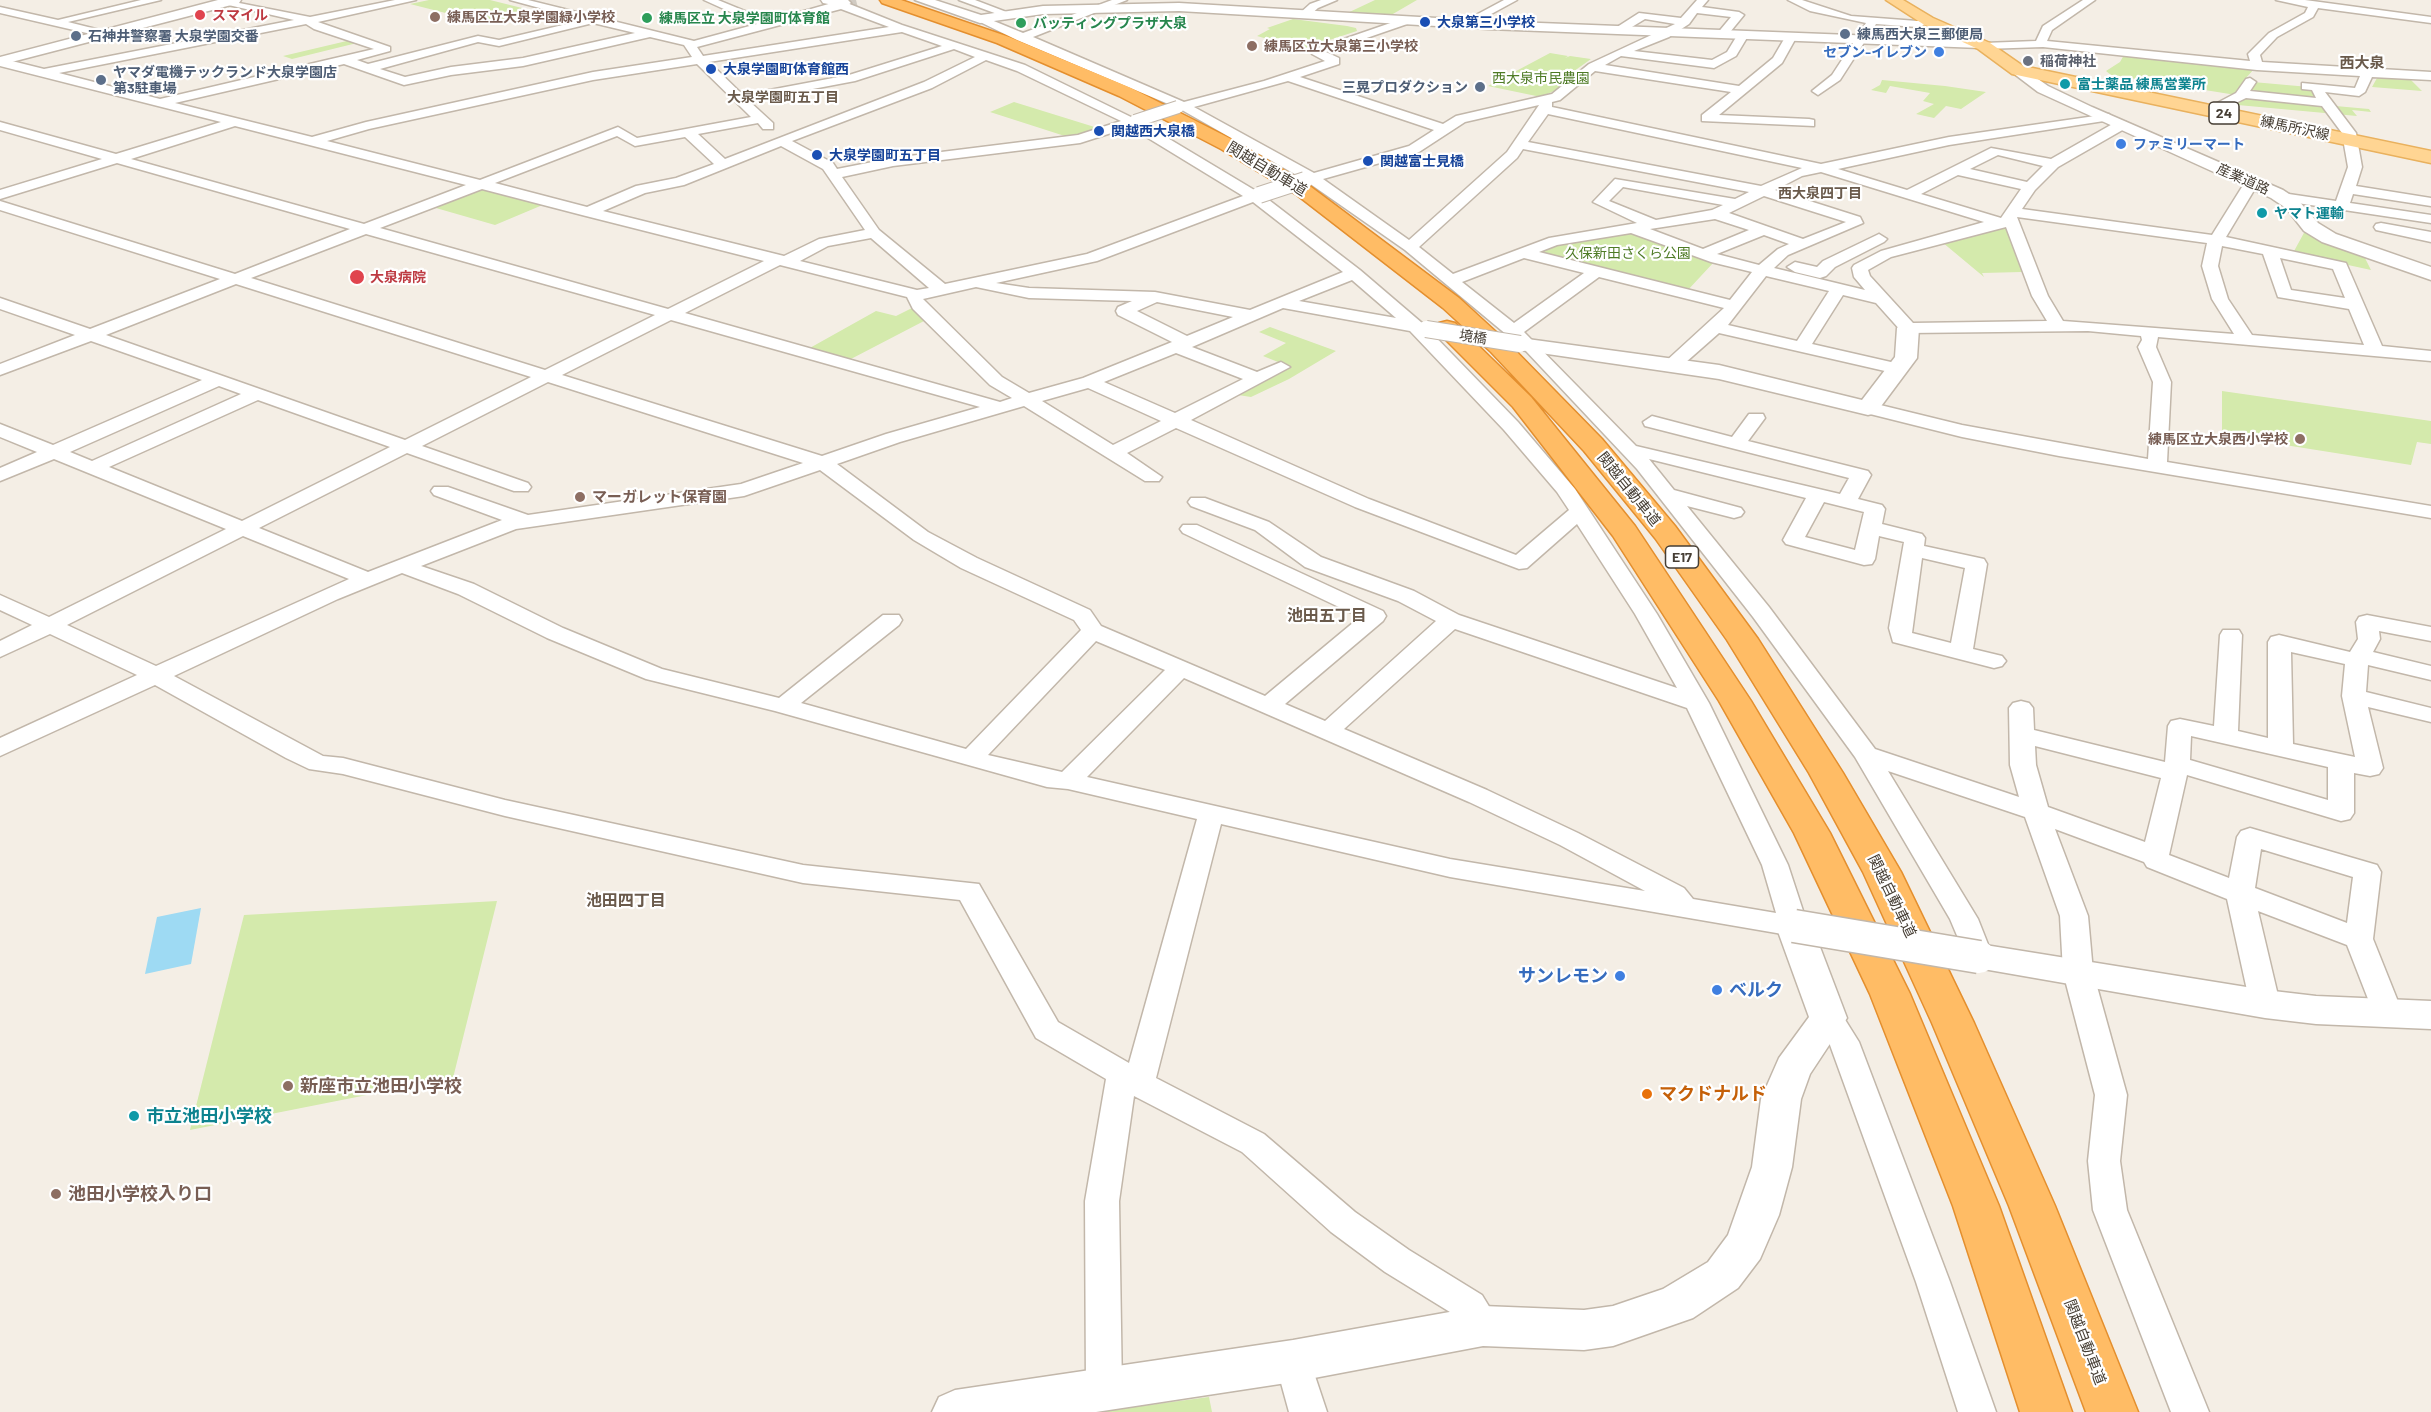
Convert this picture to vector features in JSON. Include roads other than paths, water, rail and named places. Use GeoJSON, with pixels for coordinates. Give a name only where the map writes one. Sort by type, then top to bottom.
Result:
{"type":"FeatureCollection","features":[{"type":"Feature","properties":{"kind":"highway","name":"関越自動車道"},"geometry":{"type":"LineString","coordinates":[[862,0],[1018,56],[1110,97],[1209,149],[1359,250],[1417,299],[1522,402],[1625,532],[1675,605],[1735,701],[1812,833],[1899,1015],[1976,1206],[2046,1412]]}},
{"type":"Feature","properties":{"kind":"highway","name":"関越自動車道"},"geometry":{"type":"LineString","coordinates":[[887,0],[1003,40],[1125,92],[1228,145],[1304,191],[1451,303],[1499,347],[1593,445],[1665,532],[1742,639],[1826,773],[1882,872],[1953,1023],[2032,1206],[2112,1412]]}},
{"type":"Feature","properties":{"kind":"main road","name":"練馬所沢線"},"geometry":{"type":"LineString","coordinates":[[1893,0],[1928,21],[1982,45],[2018,70],[2431,157]]}},
{"type":"Feature","properties":{"kind":"street"},"geometry":{"type":"LineString","coordinates":[[55,22],[156,0]]}},
{"type":"Feature","properties":{"kind":"street"},"geometry":{"type":"LineString","coordinates":[[42,73],[411,0]]}},
{"type":"Feature","properties":{"kind":"street"},"geometry":{"type":"LineString","coordinates":[[515,0],[689,43],[699,59],[782,141],[814,157],[835,174],[873,233],[942,290]]}},
{"type":"Feature","properties":{"kind":"street"},"geometry":{"type":"LineString","coordinates":[[709,0],[768,25]]}},
{"type":"Feature","properties":{"kind":"street"},"geometry":{"type":"LineString","coordinates":[[922,0],[980,19],[1181,106],[1309,179],[1410,247],[1452,280],[1521,341],[1632,451],[1761,612],[1866,755],[1964,918],[1979,957]]}},
{"type":"Feature","properties":{"kind":"street"},"geometry":{"type":"LineString","coordinates":[[964,0],[1010,15]]}},
{"type":"Feature","properties":{"kind":"street"},"geometry":{"type":"LineString","coordinates":[[1021,38],[1122,0]]}},
{"type":"Feature","properties":{"kind":"street"},"geometry":{"type":"LineString","coordinates":[[1304,15],[1314,6],[1332,0]]}},
{"type":"Feature","properties":{"kind":"street"},"geometry":{"type":"LineString","coordinates":[[1467,23],[1512,0]]}},
{"type":"Feature","properties":{"kind":"street"},"geometry":{"type":"LineString","coordinates":[[1793,0],[1844,18],[1917,24],[1928,21]]}},
{"type":"Feature","properties":{"kind":"street"},"geometry":{"type":"LineString","coordinates":[[2040,44],[2047,28],[2090,0]]}},
{"type":"Feature","properties":{"kind":"street"},"geometry":{"type":"LineString","coordinates":[[2281,0],[2406,12],[2431,20]]}},
{"type":"Feature","properties":{"kind":"street"},"geometry":{"type":"LineString","coordinates":[[0,62],[231,1],[306,20],[318,27],[386,49],[158,103]]}},
{"type":"Feature","properties":{"kind":"street"},"geometry":{"type":"LineString","coordinates":[[593,76],[839,3],[1045,79],[1133,122],[1257,196],[1419,328],[1511,426],[1565,489],[1646,614],[1697,703],[1775,865],[1794,926],[1828,1018],[1844,1042],[1933,1282],[1977,1412]]}},
{"type":"Feature","properties":{"kind":"street"},"geometry":{"type":"LineString","coordinates":[[1410,247],[1420,241],[1474,188],[1500,167],[1519,144],[1545,105],[1593,67],[1620,52],[1669,33],[1685,22],[1698,3],[1739,15],[1722,35]]}},
{"type":"Feature","properties":{"kind":"street"},"geometry":{"type":"LineString","coordinates":[[2210,110],[2243,94],[2256,80],[2259,66],[2254,54],[2273,35],[2309,15],[2315,5]]}},
{"type":"Feature","properties":{"kind":"street"},"geometry":{"type":"LineString","coordinates":[[980,19],[1100,8],[1179,7],[1618,31],[1864,38],[1982,45],[2040,44],[2259,66],[2428,77]]}},
{"type":"Feature","properties":{"kind":"street"},"geometry":{"type":"LineString","coordinates":[[1809,123],[1707,118],[1778,60],[1814,9]]}},
{"type":"Feature","properties":{"kind":"street"},"geometry":{"type":"LineString","coordinates":[[0,10],[55,22],[147,52]]}},
{"type":"Feature","properties":{"kind":"street"},"geometry":{"type":"LineString","coordinates":[[1618,31],[1643,15],[1685,22]]}},
{"type":"Feature","properties":{"kind":"street"},"geometry":{"type":"LineString","coordinates":[[1831,37],[1844,18]]}},
{"type":"Feature","properties":{"kind":"street"},"geometry":{"type":"LineString","coordinates":[[368,68],[478,39],[499,43],[598,20]]}},
{"type":"Feature","properties":{"kind":"street"},"geometry":{"type":"LineString","coordinates":[[835,174],[915,159],[1080,139],[1181,106],[1288,77],[1335,61],[1316,52],[1409,20]]}},
{"type":"Feature","properties":{"kind":"street"},"geometry":{"type":"LineString","coordinates":[[1818,91],[1836,77],[1864,38],[1873,21]]}},
{"type":"Feature","properties":{"kind":"street"},"geometry":{"type":"LineString","coordinates":[[311,142],[366,126],[593,76],[903,28]]}},
{"type":"Feature","properties":{"kind":"street"},"geometry":{"type":"LineString","coordinates":[[344,60],[404,81],[499,64],[523,62],[651,33]]}},
{"type":"Feature","properties":{"kind":"street"},"geometry":{"type":"LineString","coordinates":[[1620,52],[1714,64],[1732,54],[1742,36]]}},
{"type":"Feature","properties":{"kind":"street"},"geometry":{"type":"LineString","coordinates":[[726,37],[835,39]]}},
{"type":"Feature","properties":{"kind":"street"},"geometry":{"type":"LineString","coordinates":[[914,44],[937,38]]}},
{"type":"Feature","properties":{"kind":"street"},"geometry":{"type":"LineString","coordinates":[[740,99],[852,78],[956,45]]}},
{"type":"Feature","properties":{"kind":"street"},"geometry":{"type":"LineString","coordinates":[[436,50],[499,64]]}},
{"type":"Feature","properties":{"kind":"street"},"geometry":{"type":"LineString","coordinates":[[587,212],[641,189],[679,182],[928,85],[986,56]]}},
{"type":"Feature","properties":{"kind":"street"},"geometry":{"type":"LineString","coordinates":[[0,62],[917,295],[1091,258],[1257,196],[1401,154],[1424,144],[1461,119],[1476,114],[1545,105],[1821,168],[1909,194],[2009,219],[2217,240],[2340,266],[2375,351]]}},
{"type":"Feature","properties":{"kind":"street"},"geometry":{"type":"LineString","coordinates":[[1593,67],[1742,90]]}},
{"type":"Feature","properties":{"kind":"street","name":"産業道路"},"geometry":{"type":"LineString","coordinates":[[2018,70],[2043,89],[2282,197],[2311,227],[2329,238],[2431,274]]}},
{"type":"Feature","properties":{"kind":"street"},"geometry":{"type":"LineString","coordinates":[[2297,85],[2359,92],[2367,74]]}},
{"type":"Feature","properties":{"kind":"street"},"geometry":{"type":"LineString","coordinates":[[1288,77],[1444,129]]}},
{"type":"Feature","properties":{"kind":"street"},"geometry":{"type":"LineString","coordinates":[[728,88],[747,84]]}},
{"type":"Feature","properties":{"kind":"street"},"geometry":{"type":"LineString","coordinates":[[2318,87],[2326,103],[2349,133],[2355,165],[2342,205]]}},
{"type":"Feature","properties":{"kind":"street"},"geometry":{"type":"LineString","coordinates":[[2243,94],[2326,103]]}},
{"type":"Feature","properties":{"kind":"street"},"geometry":{"type":"LineString","coordinates":[[1452,280],[1554,241],[1716,214],[1798,173],[1949,141],[2104,117]]}},
{"type":"Feature","properties":{"kind":"street"},"geometry":{"type":"LineString","coordinates":[[0,370],[618,131],[635,142],[760,119]]}},
{"type":"Feature","properties":{"kind":"street"},"geometry":{"type":"LineString","coordinates":[[0,195],[234,122]]}},
{"type":"Feature","properties":{"kind":"street"},"geometry":{"type":"LineString","coordinates":[[1868,408],[1908,352],[1908,328],[1862,277],[1860,268],[1886,254],[2009,219],[2030,187],[2053,164],[2121,125]]}},
{"type":"Feature","properties":{"kind":"street"},"geometry":{"type":"LineString","coordinates":[[0,126],[1003,408]]}},
{"type":"Feature","properties":{"kind":"street"},"geometry":{"type":"LineString","coordinates":[[688,132],[723,165]]}},
{"type":"Feature","properties":{"kind":"street"},"geometry":{"type":"LineString","coordinates":[[1949,141],[2053,164]]}},
{"type":"Feature","properties":{"kind":"street"},"geometry":{"type":"LineString","coordinates":[[1519,144],[1760,190],[1855,220],[1856,223],[1783,252],[1767,266],[1732,305],[1716,327],[1671,366]]}},
{"type":"Feature","properties":{"kind":"street"},"geometry":{"type":"LineString","coordinates":[[1909,194],[1996,151]]}},
{"type":"Feature","properties":{"kind":"street"},"geometry":{"type":"LineString","coordinates":[[1955,170],[2030,187]]}},
{"type":"Feature","properties":{"kind":"street"},"geometry":{"type":"LineString","coordinates":[[1654,224],[1600,202],[1620,182],[1735,203]]}},
{"type":"Feature","properties":{"kind":"street"},"geometry":{"type":"LineString","coordinates":[[2247,341],[2248,338],[2220,299],[2210,266],[2217,240],[2252,182]]}},
{"type":"Feature","properties":{"kind":"street"},"geometry":{"type":"LineString","coordinates":[[2347,189],[2431,202]]}},
{"type":"Feature","properties":{"kind":"street"},"geometry":{"type":"LineString","coordinates":[[2282,197],[2431,219]]}},
{"type":"Feature","properties":{"kind":"street"},"geometry":{"type":"LineString","coordinates":[[0,205],[823,463],[921,536],[969,563],[1082,615],[1093,631],[1478,796],[1569,839],[1674,895],[1687,909]]}},
{"type":"Feature","properties":{"kind":"street"},"geometry":{"type":"LineString","coordinates":[[2299,212],[2431,237]]}},
{"type":"Feature","properties":{"kind":"street"},"geometry":{"type":"LineString","coordinates":[[1716,214],[1803,244]]}},
{"type":"Feature","properties":{"kind":"street"},"geometry":{"type":"LineString","coordinates":[[2009,219],[2040,296],[2057,325]]}},
{"type":"Feature","properties":{"kind":"street"},"geometry":{"type":"LineString","coordinates":[[1632,228],[1703,254],[1820,273],[1829,264],[1879,239]]}},
{"type":"Feature","properties":{"kind":"street"},"geometry":{"type":"LineString","coordinates":[[1842,228],[1908,248]]}},
{"type":"Feature","properties":{"kind":"street"},"geometry":{"type":"LineString","coordinates":[[1703,254],[1764,230]]}},
{"type":"Feature","properties":{"kind":"street"},"geometry":{"type":"LineString","coordinates":[[0,650],[668,314],[825,242],[873,233]]}},
{"type":"Feature","properties":{"kind":"street"},"geometry":{"type":"LineString","coordinates":[[2270,251],[2284,294],[2356,305]]}},
{"type":"Feature","properties":{"kind":"street"},"geometry":{"type":"LineString","coordinates":[[1523,253],[1732,305]]}},
{"type":"Feature","properties":{"kind":"street"},"geometry":{"type":"LineString","coordinates":[[1767,266],[1839,289],[1881,299]]}},
{"type":"Feature","properties":{"kind":"street"},"geometry":{"type":"LineString","coordinates":[[1521,341],[1597,271]]}},
{"type":"Feature","properties":{"kind":"street"},"geometry":{"type":"LineString","coordinates":[[0,748],[367,579],[512,523],[744,490],[893,438],[1089,382],[1354,273]]}},
{"type":"Feature","properties":{"kind":"street"},"geometry":{"type":"LineString","coordinates":[[967,284],[1029,293],[1155,297],[1251,315]]}},
{"type":"Feature","properties":{"kind":"street"},"geometry":{"type":"LineString","coordinates":[[1802,346],[1839,289]]}},
{"type":"Feature","properties":{"kind":"street"},"geometry":{"type":"LineString","coordinates":[[917,295],[915,298],[919,306],[996,381],[1152,477]]}},
{"type":"Feature","properties":{"kind":"street"},"geometry":{"type":"LineString","coordinates":[[1155,297],[1124,311],[1183,345],[1258,379]]}},
{"type":"Feature","properties":{"kind":"street"},"geometry":{"type":"LineString","coordinates":[[0,303],[521,487]]}},
{"type":"Feature","properties":{"kind":"street","name":"境橋"},"geometry":{"type":"LineString","coordinates":[[1281,303],[1419,328],[1521,341]]}},
{"type":"Feature","properties":{"kind":"street"},"geometry":{"type":"LineString","coordinates":[[1908,328],[2057,325],[2431,356]]}},
{"type":"Feature","properties":{"kind":"street"},"geometry":{"type":"LineString","coordinates":[[1716,327],[1898,369]]}},
{"type":"Feature","properties":{"kind":"street"},"geometry":{"type":"LineString","coordinates":[[2148,332],[2151,340],[2147,347],[2162,382],[2157,466]]}},
{"type":"Feature","properties":{"kind":"street"},"geometry":{"type":"LineString","coordinates":[[1521,341],[1719,372],[1962,431],[2431,512]]}},
{"type":"Feature","properties":{"kind":"street"},"geometry":{"type":"LineString","coordinates":[[1114,452],[1281,367]]}},
{"type":"Feature","properties":{"kind":"street"},"geometry":{"type":"LineString","coordinates":[[0,475],[218,380]]}},
{"type":"Feature","properties":{"kind":"street"},"geometry":{"type":"LineString","coordinates":[[1089,382],[1362,503],[1519,563],[1580,512]]}},
{"type":"Feature","properties":{"kind":"street"},"geometry":{"type":"LineString","coordinates":[[92,468],[257,394]]}},
{"type":"Feature","properties":{"kind":"street"},"geometry":{"type":"LineString","coordinates":[[1736,444],[1756,418]]}},
{"type":"Feature","properties":{"kind":"street"},"geometry":{"type":"LineString","coordinates":[[1652,422],[1862,475],[1846,502]]}},
{"type":"Feature","properties":{"kind":"street"},"geometry":{"type":"LineString","coordinates":[[0,430],[244,527],[367,579]]}},
{"type":"Feature","properties":{"kind":"street"},"geometry":{"type":"LineString","coordinates":[[1632,451],[1651,453],[1875,509],[1864,559],[1793,540],[1818,495]]}},
{"type":"Feature","properties":{"kind":"street"},"geometry":{"type":"LineString","coordinates":[[478,472],[433,495],[526,521]]}},
{"type":"Feature","properties":{"kind":"street"},"geometry":{"type":"LineString","coordinates":[[1667,494],[1734,512]]}},
{"type":"Feature","properties":{"kind":"street"},"geometry":{"type":"LineString","coordinates":[[1198,502],[1262,526],[1313,562],[1406,596],[1451,620],[1697,703]]}},
{"type":"Feature","properties":{"kind":"street"},"geometry":{"type":"LineString","coordinates":[[1871,528],[1915,538],[1901,637],[1994,661]]}},
{"type":"Feature","properties":{"kind":"street"},"geometry":{"type":"LineString","coordinates":[[1190,529],[1375,616],[1268,706]]}},
{"type":"Feature","properties":{"kind":"street"},"geometry":{"type":"LineString","coordinates":[[1913,550],[1976,564],[1961,654]]}},
{"type":"Feature","properties":{"kind":"street"},"geometry":{"type":"LineString","coordinates":[[401,566],[466,589],[555,633],[654,674],[783,706],[1047,779],[1068,781],[1450,868],[1687,909],[2265,1004],[2316,1010],[2431,1015]]}},
{"type":"Feature","properties":{"kind":"street"},"geometry":{"type":"LineString","coordinates":[[0,602],[51,624],[155,675],[295,753],[318,763],[343,766],[505,808],[803,874],[969,891],[1047,1030],[1131,1079],[1253,1143],[1343,1222],[1397,1262],[1470,1306],[1483,1326]]}},
{"type":"Feature","properties":{"kind":"street"},"geometry":{"type":"LineString","coordinates":[[783,706],[891,620]]}},
{"type":"Feature","properties":{"kind":"street"},"geometry":{"type":"LineString","coordinates":[[1327,732],[1451,620]]}},
{"type":"Feature","properties":{"kind":"street"},"geometry":{"type":"LineString","coordinates":[[2359,939],[2157,861],[2155,856],[2176,769],[2180,726],[2370,768],[2354,696],[2359,658],[2369,639],[2367,622],[2431,634]]}},
{"type":"Feature","properties":{"kind":"street"},"geometry":{"type":"LineString","coordinates":[[972,758],[1093,631]]}},
{"type":"Feature","properties":{"kind":"street"},"geometry":{"type":"LineString","coordinates":[[2226,736],[2231,635]]}},
{"type":"Feature","properties":{"kind":"street"},"geometry":{"type":"LineString","coordinates":[[2281,749],[2279,642],[2431,673]]}},
{"type":"Feature","properties":{"kind":"street"},"geometry":{"type":"LineString","coordinates":[[1068,781],[1181,668]]}},
{"type":"Feature","properties":{"kind":"street"},"geometry":{"type":"LineString","coordinates":[[2354,696],[2431,715]]}},
{"type":"Feature","properties":{"kind":"street"},"geometry":{"type":"LineString","coordinates":[[2021,708],[2024,765],[2036,812],[2074,916],[2078,972],[2111,1095],[2104,1161],[2110,1210],[2190,1412]]}},
{"type":"Feature","properties":{"kind":"street"},"geometry":{"type":"LineString","coordinates":[[2022,735],[2176,769],[2341,813],[2341,762]]}},
{"type":"Feature","properties":{"kind":"street"},"geometry":{"type":"LineString","coordinates":[[1866,755],[2036,812],[2155,856]]}},
{"type":"Feature","properties":{"kind":"street"},"geometry":{"type":"LineString","coordinates":[[1104,1390],[1102,1201],[1131,1079],[1211,814]]}},
{"type":"Feature","properties":{"kind":"street"},"geometry":{"type":"LineString","coordinates":[[2265,1004],[2240,893],[2250,837],[2367,872],[2359,939],[2388,1014]]}},
{"type":"Feature","properties":{"kind":"street"},"geometry":{"type":"LineString","coordinates":[[974,1410],[1293,1361],[1483,1326],[1584,1330],[1613,1326],[1677,1304],[1723,1275],[1745,1246],[1758,1215],[1772,1167],[1781,1099],[1793,1069],[1828,1018]]}},
{"type":"Feature","properties":{"kind":"street"},"geometry":{"type":"LineString","coordinates":[[1293,1361],[1308,1412]]}},
{"type":"Feature","properties":{"kind":"water"},"geometry":{"type":"Polygon","coordinates":[[[201,908],[191,964],[145,974],[157,917],[201,908]]]}},
{"type":"Feature","properties":{"kind":"tunnel"},"geometry":{"type":"LineString","coordinates":[[844,3],[856,0]]}},
{"type":"Feature","properties":{"kind":"place","name":"スマイル"},"geometry":{"type":"Point","coordinates":[200,15]}},
{"type":"Feature","properties":{"kind":"place","name":"練馬区立大泉学園緑小学校"},"geometry":{"type":"Point","coordinates":[435,17]}},
{"type":"Feature","properties":{"kind":"place","name":"練馬区立 大泉学園町体育館"},"geometry":{"type":"Point","coordinates":[647,18]}},
{"type":"Feature","properties":{"kind":"place","name":"大泉第三小学校"},"geometry":{"type":"Point","coordinates":[1425,22]}},
{"type":"Feature","properties":{"kind":"place","name":"バッティングプラザ大泉"},"geometry":{"type":"Point","coordinates":[1021,23]}},
{"type":"Feature","properties":{"kind":"place","name":"練馬西大泉三郵便局"},"geometry":{"type":"Point","coordinates":[1845,34]}},
{"type":"Feature","properties":{"kind":"place","name":"石神井警察署 大泉学園交番"},"geometry":{"type":"Point","coordinates":[76,36]}},
{"type":"Feature","properties":{"kind":"place","name":"練馬区立大泉第三小学校"},"geometry":{"type":"Point","coordinates":[1252,46]}},
{"type":"Feature","properties":{"kind":"place","name":"セブン-イレブン"},"geometry":{"type":"Point","coordinates":[1939,52]}},
{"type":"Feature","properties":{"kind":"place","name":"稲荷神社"},"geometry":{"type":"Point","coordinates":[2028,61]}},
{"type":"Feature","properties":{"kind":"place","name":"大泉学園町体育館西"},"geometry":{"type":"Point","coordinates":[711,69]}},
{"type":"Feature","properties":{"kind":"place","name":"ヤマダ電機テックランド大泉学園店 第3駐車場"},"geometry":{"type":"Point","coordinates":[101,80]}},
{"type":"Feature","properties":{"kind":"place","name":"富士薬品 練馬営業所"},"geometry":{"type":"Point","coordinates":[2065,84]}},
{"type":"Feature","properties":{"kind":"place","name":"三晃プロダクション"},"geometry":{"type":"Point","coordinates":[1480,87]}},
{"type":"Feature","properties":{"kind":"place","name":"関越西大泉橋"},"geometry":{"type":"Point","coordinates":[1099,131]}},
{"type":"Feature","properties":{"kind":"place","name":"ファミリーマート"},"geometry":{"type":"Point","coordinates":[2121,144]}},
{"type":"Feature","properties":{"kind":"place","name":"大泉学園町五丁目"},"geometry":{"type":"Point","coordinates":[817,155]}},
{"type":"Feature","properties":{"kind":"place","name":"関越富士見橋"},"geometry":{"type":"Point","coordinates":[1368,161]}},
{"type":"Feature","properties":{"kind":"place","name":"ヤマト運輸"},"geometry":{"type":"Point","coordinates":[2262,213]}},
{"type":"Feature","properties":{"kind":"place","name":"大泉病院"},"geometry":{"type":"Point","coordinates":[357,277]}},
{"type":"Feature","properties":{"kind":"place","name":"練馬区立大泉西小学校"},"geometry":{"type":"Point","coordinates":[2300,439]}},
{"type":"Feature","properties":{"kind":"place","name":"マーガレット保育園"},"geometry":{"type":"Point","coordinates":[580,497]}},
{"type":"Feature","properties":{"kind":"place","name":"サンレモン"},"geometry":{"type":"Point","coordinates":[1620,976]}},
{"type":"Feature","properties":{"kind":"place","name":"ベルク"},"geometry":{"type":"Point","coordinates":[1717,990]}},
{"type":"Feature","properties":{"kind":"place","name":"新座市立池田小学校"},"geometry":{"type":"Point","coordinates":[288,1086]}},
{"type":"Feature","properties":{"kind":"place","name":"マクドナルド"},"geometry":{"type":"Point","coordinates":[1647,1094]}},
{"type":"Feature","properties":{"kind":"place","name":"市立池田小学校"},"geometry":{"type":"Point","coordinates":[134,1116]}},
{"type":"Feature","properties":{"kind":"place","name":"池田小学校入り口"},"geometry":{"type":"Point","coordinates":[56,1194]}},
{"type":"Feature","properties":{"kind":"district","name":"西大泉"},"geometry":{"type":"Point","coordinates":[2362,63]}},
{"type":"Feature","properties":{"kind":"district","name":"大泉学園町五丁目"},"geometry":{"type":"Point","coordinates":[783,97]}},
{"type":"Feature","properties":{"kind":"district","name":"西大泉四丁目"},"geometry":{"type":"Point","coordinates":[1820,193]}},
{"type":"Feature","properties":{"kind":"district","name":"池田五丁目"},"geometry":{"type":"Point","coordinates":[1327,616]}},
{"type":"Feature","properties":{"kind":"district","name":"池田四丁目"},"geometry":{"type":"Point","coordinates":[626,901]}},
{"type":"Feature","properties":{"kind":"park label","name":"西大泉市民農園"},"geometry":{"type":"Point","coordinates":[1541,78]}},
{"type":"Feature","properties":{"kind":"park label","name":"久保新田さくら公園"},"geometry":{"type":"Point","coordinates":[1628,253]}}]}
